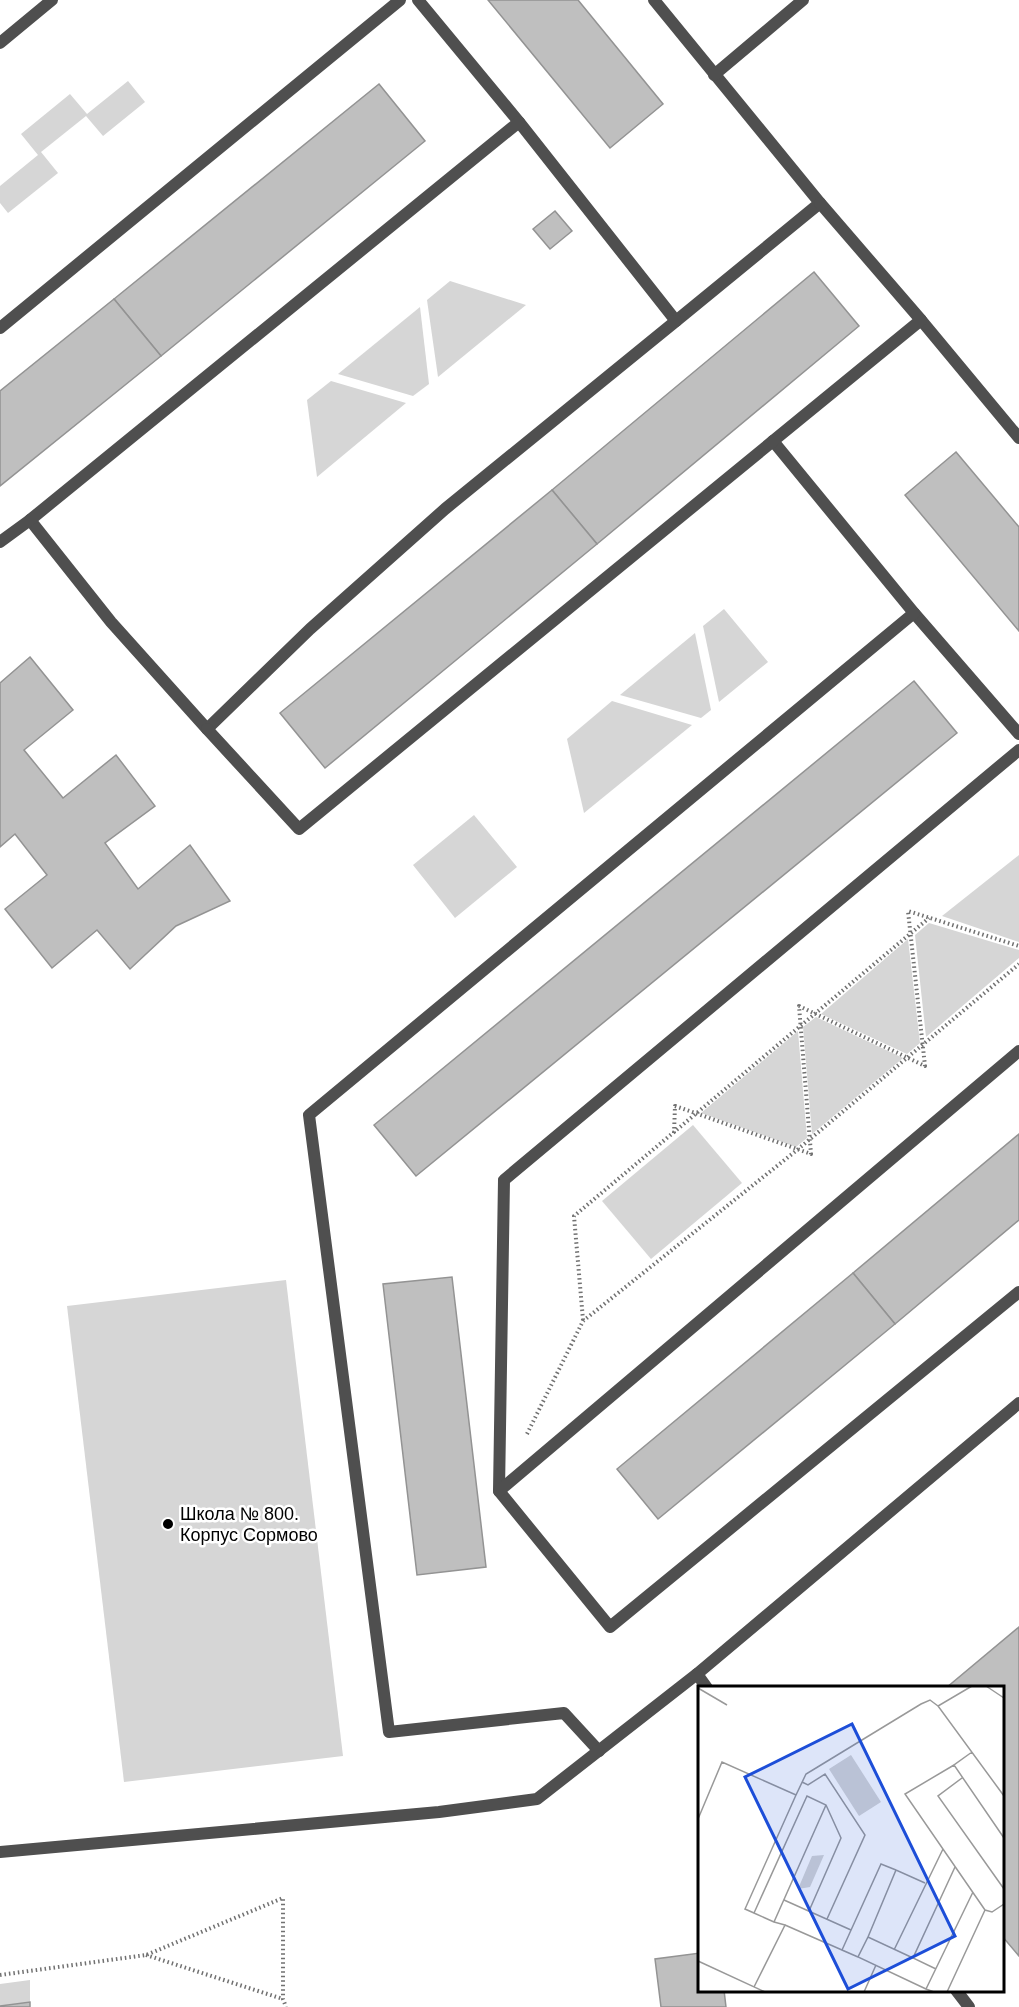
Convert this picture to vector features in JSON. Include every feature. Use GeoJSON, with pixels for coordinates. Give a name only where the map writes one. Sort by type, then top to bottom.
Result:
{"type":"FeatureCollection","features":[{"type":"Feature","properties":{"kind":"lane"},"geometry":{"type":"LineString","coordinates":[[0,43],[52,0]]}},
{"type":"Feature","properties":{"kind":"lane"},"geometry":{"type":"LineString","coordinates":[[0,328],[400,0]]}},
{"type":"Feature","properties":{"kind":"lane"},"geometry":{"type":"LineString","coordinates":[[418,0],[519,122],[676,321]]}},
{"type":"Feature","properties":{"kind":"lane"},"geometry":{"type":"LineString","coordinates":[[654,0],[820,203],[1019,438]]}},
{"type":"Feature","properties":{"kind":"lane"},"geometry":{"type":"LineString","coordinates":[[714,75],[803,0]]}},
{"type":"Feature","properties":{"kind":"lane"},"geometry":{"type":"LineString","coordinates":[[0,543],[519,122]]}},
{"type":"Feature","properties":{"kind":"lane"},"geometry":{"type":"LineString","coordinates":[[207,729],[310,629],[445,509],[820,203]]}},
{"type":"Feature","properties":{"kind":"lane"},"geometry":{"type":"LineString","coordinates":[[30,520],[111,622],[299,829],[921,320]]}},
{"type":"Feature","properties":{"kind":"lane"},"geometry":{"type":"LineString","coordinates":[[773,441],[914,613],[1019,734]]}},
{"type":"Feature","properties":{"kind":"lane"},"geometry":{"type":"LineString","coordinates":[[599,1751],[564,1713],[389,1732],[309,1115],[914,613]]}},
{"type":"Feature","properties":{"kind":"lane"},"geometry":{"type":"LineString","coordinates":[[1019,750],[504,1180],[498,1491],[610,1627],[1019,1292]]}},
{"type":"Feature","properties":{"kind":"lane"},"geometry":{"type":"LineString","coordinates":[[498,1491],[1019,1051]]}},
{"type":"Feature","properties":{"kind":"lane"},"geometry":{"type":"LineString","coordinates":[[0,1851],[439,1812],[537,1799],[697,1674],[1019,1403]]}},
{"type":"Feature","properties":{"kind":"lane"},"geometry":{"type":"LineString","coordinates":[[697,1674],[706,1686]]}},
{"type":"Feature","properties":{"kind":"lane"},"geometry":{"type":"LineString","coordinates":[[958,1992],[969,2007]]}},
{"type":"Feature","properties":{"kind":"path"},"geometry":{"type":"LineString","coordinates":[[674,1133],[675,1106],[811,1154],[799,1006],[925,1066],[908,911],[1019,946]]}},
{"type":"Feature","properties":{"kind":"path"},"geometry":{"type":"LineString","coordinates":[[583,1321],[574,1216],[929,918]]}},
{"type":"Feature","properties":{"kind":"path"},"geometry":{"type":"LineString","coordinates":[[525,1438],[583,1321],[797,1150],[1019,964]]}},
{"type":"Feature","properties":{"kind":"path"},"geometry":{"type":"LineString","coordinates":[[0,1975],[146,1955],[284,1898],[283,1999],[286,2007]]}},
{"type":"Feature","properties":{"kind":"path"},"geometry":{"type":"LineString","coordinates":[[146,1955],[283,1999]]}},
{"type":"Feature","properties":{"kind":"shaded area"},"geometry":{"type":"Polygon","coordinates":[[[128,81],[145,102],[103,136],[86,116],[41,152],[58,173],[8,213],[0,203],[0,186],[38,155],[21,134],[70,94],[87,114],[128,81]]]}},
{"type":"Feature","properties":{"kind":"shaded area"},"geometry":{"type":"Polygon","coordinates":[[[450,281],[526,305],[438,377],[427,300],[450,281]]]}},
{"type":"Feature","properties":{"kind":"shaded area"},"geometry":{"type":"Polygon","coordinates":[[[420,307],[429,384],[413,396],[338,374],[420,307]]]}},
{"type":"Feature","properties":{"kind":"shaded area"},"geometry":{"type":"Polygon","coordinates":[[[331,381],[406,403],[317,477],[307,400],[331,381]]]}},
{"type":"Feature","properties":{"kind":"shaded area"},"geometry":{"type":"Polygon","coordinates":[[[724,609],[768,662],[719,702],[703,626],[724,609]]]}},
{"type":"Feature","properties":{"kind":"shaded area"},"geometry":{"type":"Polygon","coordinates":[[[695,633],[711,710],[701,718],[620,695],[695,633]]]}},
{"type":"Feature","properties":{"kind":"shaded area"},"geometry":{"type":"Polygon","coordinates":[[[612,701],[692,725],[584,813],[567,739],[612,701]]]}},
{"type":"Feature","properties":{"kind":"shaded area"},"geometry":{"type":"Polygon","coordinates":[[[474,815],[517,867],[455,918],[413,865],[474,815]]]}},
{"type":"Feature","properties":{"kind":"shaded area"},"geometry":{"type":"Polygon","coordinates":[[[1019,855],[1019,942],[942,916],[1019,855]]]}},
{"type":"Feature","properties":{"kind":"shaded area"},"geometry":{"type":"Polygon","coordinates":[[[929,923],[1019,950],[1019,958],[926,1037],[915,935],[929,923]]]}},
{"type":"Feature","properties":{"kind":"shaded area"},"geometry":{"type":"Polygon","coordinates":[[[908,939],[920,1043],[907,1054],[821,1014],[908,939]]]}},
{"type":"Feature","properties":{"kind":"shaded area"},"geometry":{"type":"Polygon","coordinates":[[[816,1017],[903,1058],[812,1134],[803,1027],[816,1017]]]}},
{"type":"Feature","properties":{"kind":"shaded area"},"geometry":{"type":"Polygon","coordinates":[[[798,1031],[807,1138],[796,1147],[701,1113],[798,1031]]]}},
{"type":"Feature","properties":{"kind":"shaded area"},"geometry":{"type":"Polygon","coordinates":[[[693,1125],[742,1183],[651,1259],[602,1201],[693,1125]]]}},
{"type":"Feature","properties":{"kind":"shaded area"},"geometry":{"type":"Polygon","coordinates":[[[286,1280],[343,1756],[124,1782],[67,1306],[286,1280]]]}},
{"type":"Feature","properties":{"kind":"shaded area"},"geometry":{"type":"Polygon","coordinates":[[[30,1980],[30,2002],[0,2006],[0,1984],[30,1980]]]}},
{"type":"Feature","properties":{"kind":"building"},"geometry":{"type":"Polygon","coordinates":[[[488,0],[578,0],[663,104],[610,148],[488,0]]]}},
{"type":"Feature","properties":{"kind":"building"},"geometry":{"type":"Polygon","coordinates":[[[379,84],[425,141],[161,356],[114,299],[379,84]]]}},
{"type":"Feature","properties":{"kind":"building"},"geometry":{"type":"Polygon","coordinates":[[[555,211],[572,231],[550,249],[533,229],[555,211]]]}},
{"type":"Feature","properties":{"kind":"building"},"geometry":{"type":"Polygon","coordinates":[[[814,272],[859,326],[597,544],[552,490],[814,272]]]}},
{"type":"Feature","properties":{"kind":"building"},"geometry":{"type":"Polygon","coordinates":[[[114,299],[161,356],[0,486],[0,391],[114,299]]]}},
{"type":"Feature","properties":{"kind":"building"},"geometry":{"type":"Polygon","coordinates":[[[956,452],[1019,527],[1019,631],[905,495],[956,452]]]}},
{"type":"Feature","properties":{"kind":"building"},"geometry":{"type":"Polygon","coordinates":[[[552,490],[597,544],[325,768],[280,713],[552,490]]]}},
{"type":"Feature","properties":{"kind":"building"},"geometry":{"type":"Polygon","coordinates":[[[30,657],[73,710],[24,750],[63,798],[116,755],[155,806],[105,843],[138,889],[190,845],[230,901],[176,926],[130,969],[97,930],[52,968],[5,909],[47,875],[15,834],[0,847],[0,683],[30,657]]]}},
{"type":"Feature","properties":{"kind":"building"},"geometry":{"type":"Polygon","coordinates":[[[914,681],[957,733],[416,1176],[374,1125],[914,681]]]}},
{"type":"Feature","properties":{"kind":"building"},"geometry":{"type":"Polygon","coordinates":[[[1019,1134],[1019,1220],[895,1324],[853,1273],[1019,1134]]]}},
{"type":"Feature","properties":{"kind":"building"},"geometry":{"type":"Polygon","coordinates":[[[853,1273],[895,1324],[658,1519],[617,1469],[853,1273]]]}},
{"type":"Feature","properties":{"kind":"building"},"geometry":{"type":"Polygon","coordinates":[[[452,1277],[486,1567],[417,1575],[383,1284],[452,1277]]]}},
{"type":"Feature","properties":{"kind":"building"},"geometry":{"type":"Polygon","coordinates":[[[1019,1627],[1019,1956],[1004,1938],[1004,1686],[948,1686],[1019,1627]]]}},
{"type":"Feature","properties":{"kind":"building"},"geometry":{"type":"Polygon","coordinates":[[[698,1953],[698,1992],[724,1992],[726,2007],[661,2007],[655,1959],[698,1953]]]}},
{"type":"Feature","properties":{"kind":"building"},"geometry":{"type":"Polygon","coordinates":[[[30,2002],[30,2007],[0,2007],[0,2006],[30,2002]]]}},
{"type":"Feature","properties":{"kind":"place","name":"Школа № 800. Корпус Сормово"},"geometry":{"type":"Point","coordinates":[168,1524]}}]}
